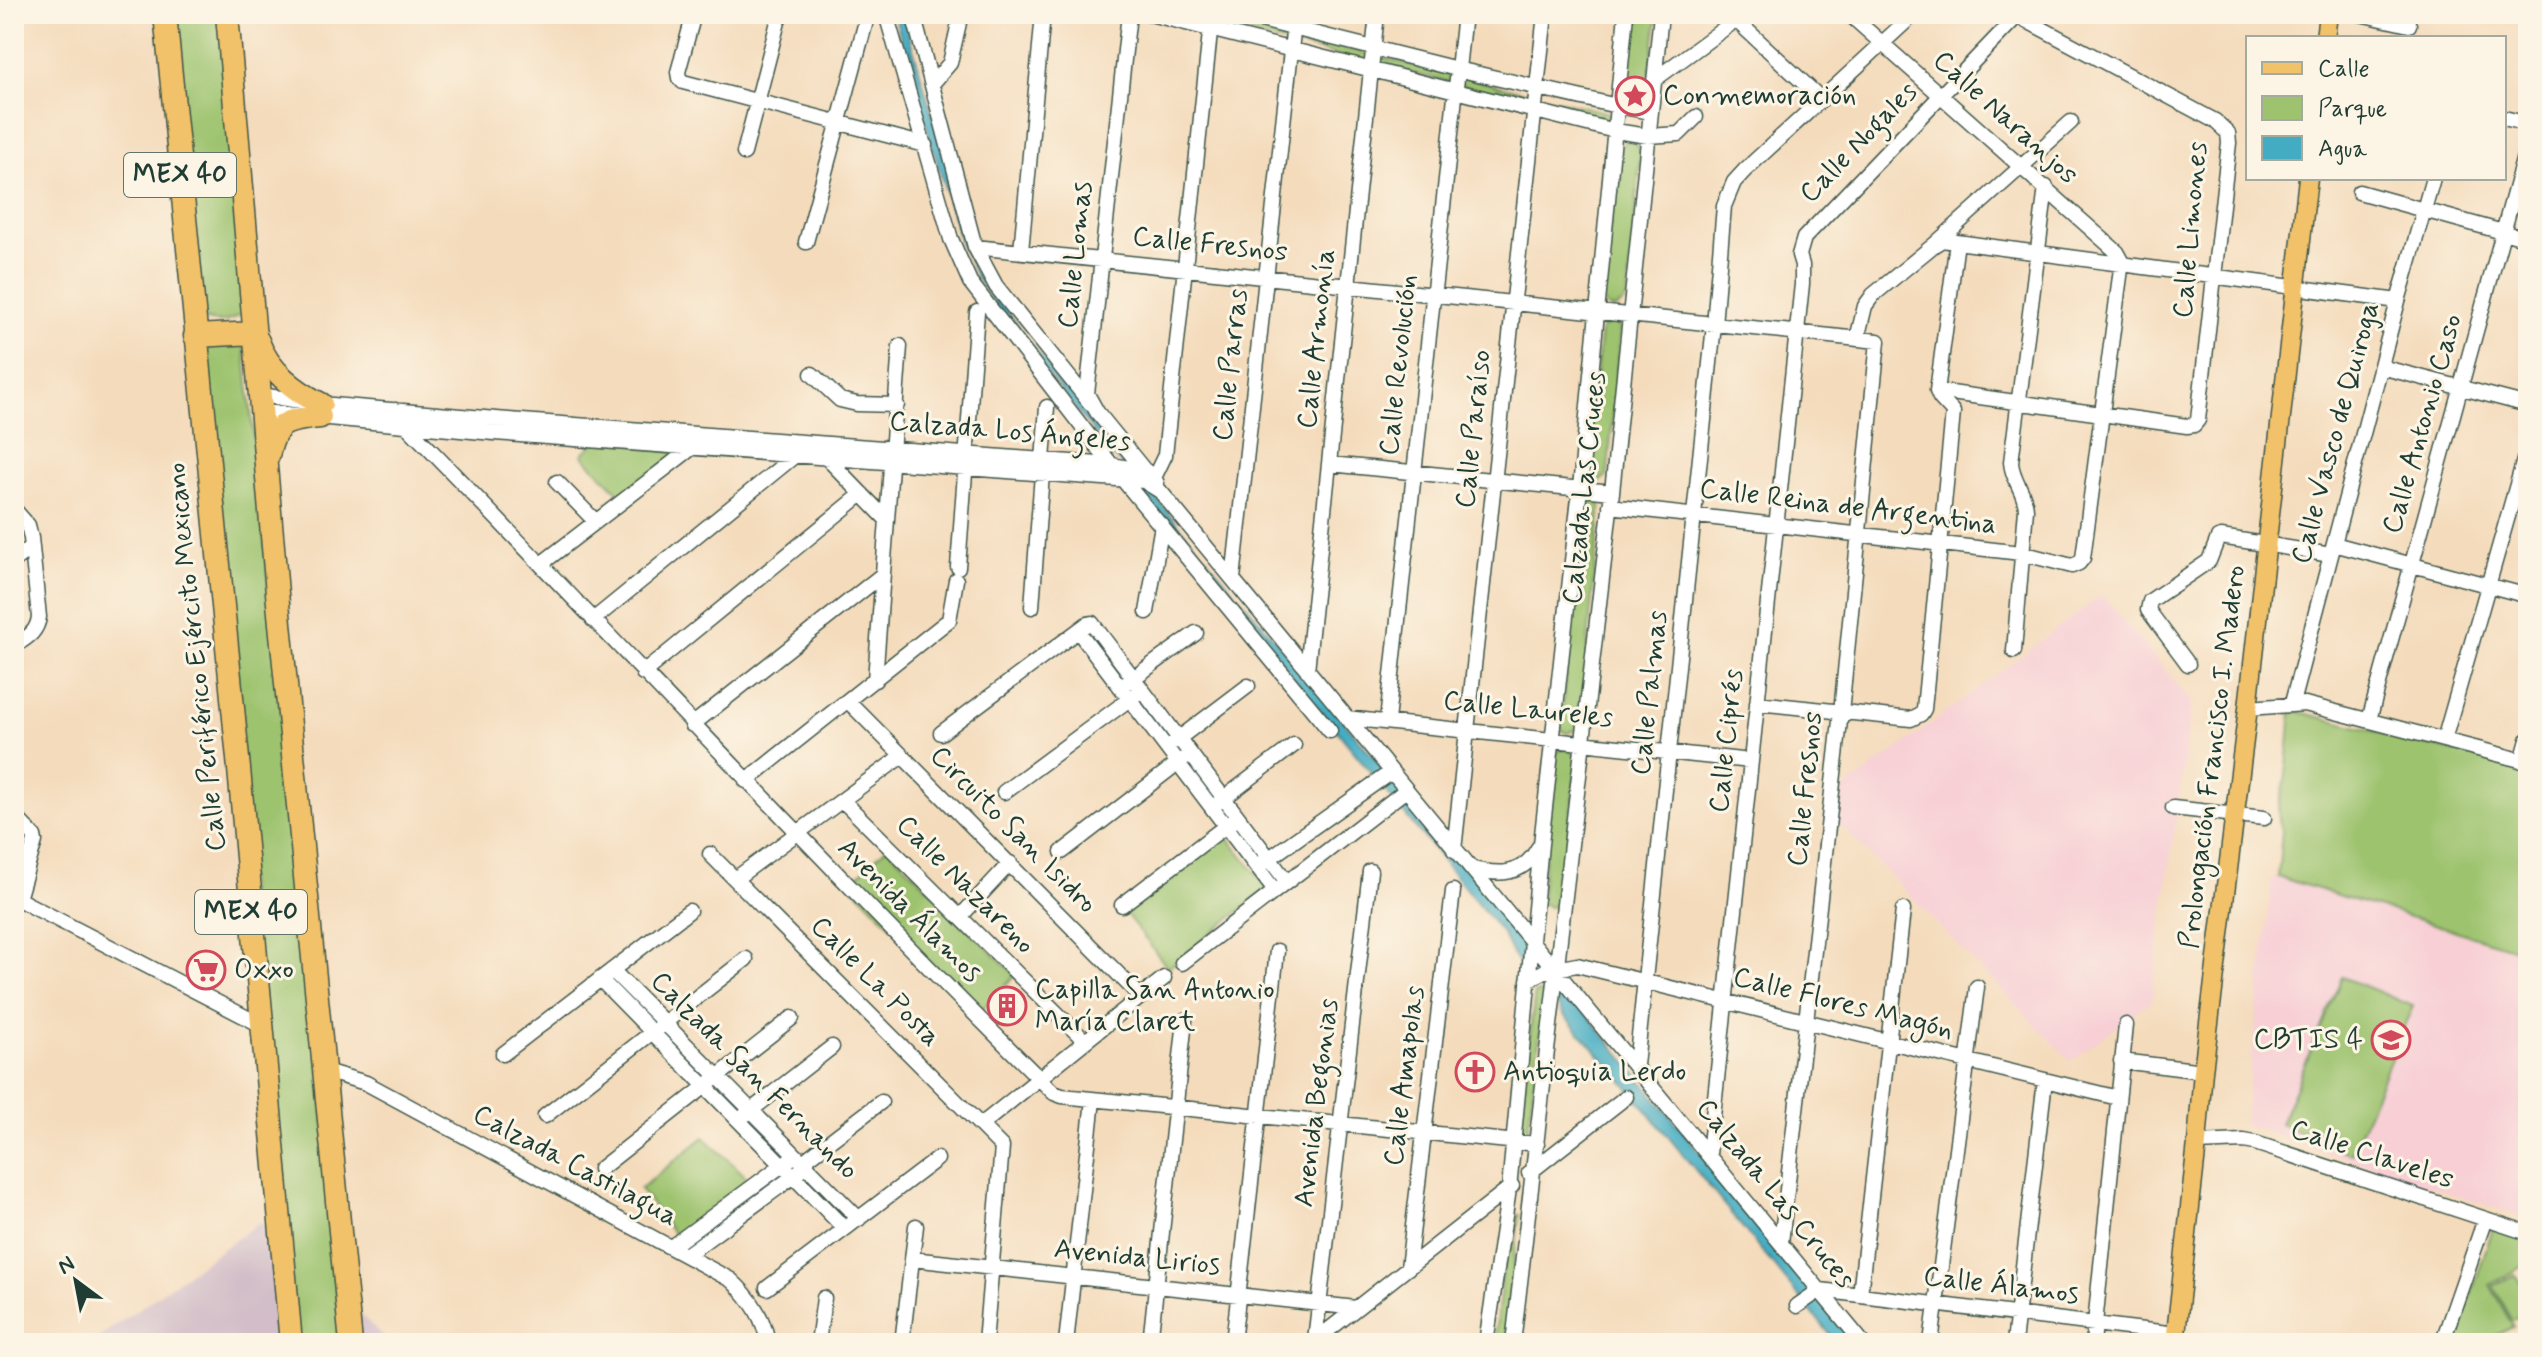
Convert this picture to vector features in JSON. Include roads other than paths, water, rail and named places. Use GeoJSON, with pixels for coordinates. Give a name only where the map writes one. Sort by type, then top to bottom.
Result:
{"type":"FeatureCollection","features":[{"type":"Feature","properties":{"kind":"highway","name":"Calle Periférico Ejército Mexicano"},"geometry":{"type":"LineString","coordinates":[[165,14],[225,616],[291,1343]]}},
{"type":"Feature","properties":{"kind":"highway","name":"MEX 40"},"geometry":{"type":"LineString","coordinates":[[227,14],[266,460],[351,1343]]}},
{"type":"Feature","properties":{"kind":"highway"},"geometry":{"type":"LineString","coordinates":[[195,336],[255,333],[276,370],[320,411],[282,427],[270,441],[266,460]]}},
{"type":"Feature","properties":{"kind":"main road"},"geometry":{"type":"LineString","coordinates":[[2325,36],[2328,14]]}},
{"type":"Feature","properties":{"kind":"main road","name":"Prolongación Francisco I. Madero"},"geometry":{"type":"LineString","coordinates":[[2175,1338],[2203,1071],[2308,180]]}},
{"type":"Feature","properties":{"kind":"street"},"geometry":{"type":"LineString","coordinates":[[694,14],[678,72],[683,82],[925,145]]}},
{"type":"Feature","properties":{"kind":"street"},"geometry":{"type":"LineString","coordinates":[[744,153],[780,14]]}},
{"type":"Feature","properties":{"kind":"street"},"geometry":{"type":"LineString","coordinates":[[806,242],[868,14]]}},
{"type":"Feature","properties":{"kind":"street","name":"Calzada Las Cruces"},"geometry":{"type":"LineString","coordinates":[[886,14],[951,239],[970,282],[1114,465],[1144,480],[1233,579],[1454,850],[1636,1065],[1781,1243],[1809,1297],[1863,1343]]}},
{"type":"Feature","properties":{"kind":"street"},"geometry":{"type":"LineString","coordinates":[[913,14],[975,247],[996,286],[1090,403],[1144,480],[1165,455],[1211,22]]}},
{"type":"Feature","properties":{"kind":"street"},"geometry":{"type":"LineString","coordinates":[[932,84],[950,63],[961,14]]}},
{"type":"Feature","properties":{"kind":"street"},"geometry":{"type":"LineString","coordinates":[[1021,251],[1043,14]]}},
{"type":"Feature","properties":{"kind":"street","name":"Calle Lomas"},"geometry":{"type":"LineString","coordinates":[[1090,403],[1087,384],[1129,14]]}},
{"type":"Feature","properties":{"kind":"street"},"geometry":{"type":"LineString","coordinates":[[1150,14],[1211,22],[1292,50],[1615,131],[1648,136],[1679,134],[1696,117]]}},
{"type":"Feature","properties":{"kind":"street"},"geometry":{"type":"LineString","coordinates":[[1237,14],[1294,21],[1373,48],[1651,112]]}},
{"type":"Feature","properties":{"kind":"street","name":"Calle Armonía"},"geometry":{"type":"LineString","coordinates":[[1307,670],[1377,14]]}},
{"type":"Feature","properties":{"kind":"street","name":"Calle Revolución"},"geometry":{"type":"LineString","coordinates":[[1387,721],[1464,14]]}},
{"type":"Feature","properties":{"kind":"street","name":"Calle Paraíso"},"geometry":{"type":"LineString","coordinates":[[1454,850],[1545,14]]}},
{"type":"Feature","properties":{"kind":"street","name":"Calzada Las Cruces"},"geometry":{"type":"LineString","coordinates":[[1486,1343],[1509,1189],[1531,939],[1580,488],[1626,14]]}},
{"type":"Feature","properties":{"kind":"street","name":"Calzada Las Cruces"},"geometry":{"type":"LineString","coordinates":[[1513,1343],[1611,499],[1661,14]]}},
{"type":"Feature","properties":{"kind":"street","name":"Calle Naranjos"},"geometry":{"type":"LineString","coordinates":[[1849,14],[2117,252],[2122,264]]}},
{"type":"Feature","properties":{"kind":"street","name":"Calle Palmas"},"geometry":{"type":"LineString","coordinates":[[1636,1065],[1695,516],[1724,206],[1728,193],[1745,170],[1914,14]]}},
{"type":"Feature","properties":{"kind":"street"},"geometry":{"type":"LineString","coordinates":[[2360,14],[2409,25]]}},
{"type":"Feature","properties":{"kind":"street","name":"Calle Nogales"},"geometry":{"type":"LineString","coordinates":[[1797,333],[1802,274],[1800,246],[1804,238],[2018,15]]}},
{"type":"Feature","properties":{"kind":"street","name":"Calle Limones"},"geometry":{"type":"LineString","coordinates":[[2018,15],[2215,121],[2228,133],[2198,420],[2194,425],[2187,426],[2102,414]]}},
{"type":"Feature","properties":{"kind":"street"},"geometry":{"type":"LineString","coordinates":[[1654,80],[1740,17],[1821,99]]}},
{"type":"Feature","properties":{"kind":"street","name":"Calle Parras"},"geometry":{"type":"LineString","coordinates":[[1233,579],[1294,21]]}},
{"type":"Feature","properties":{"kind":"street"},"geometry":{"type":"LineString","coordinates":[[2506,118],[2528,124]]}},
{"type":"Feature","properties":{"kind":"street"},"geometry":{"type":"LineString","coordinates":[[1857,339],[1865,306],[1873,295],[1934,245],[2071,122]]}},
{"type":"Feature","properties":{"kind":"street","name":"Calle Antonio Caso"},"geometry":{"type":"LineString","coordinates":[[2369,720],[2528,142]]}},
{"type":"Feature","properties":{"kind":"street","name":"Calle Vasco de Quiroga"},"geometry":{"type":"LineString","coordinates":[[2292,703],[2432,180]]}},
{"type":"Feature","properties":{"kind":"street"},"geometry":{"type":"LineString","coordinates":[[2014,651],[2025,501],[2014,481],[2011,462],[2046,187]]}},
{"type":"Feature","properties":{"kind":"street"},"geometry":{"type":"LineString","coordinates":[[2359,192],[2528,239]]}},
{"type":"Feature","properties":{"kind":"street"},"geometry":{"type":"LineString","coordinates":[[1934,245],[1942,240],[2398,301]]}},
{"type":"Feature","properties":{"kind":"street"},"geometry":{"type":"LineString","coordinates":[[1757,703],[1911,719],[1921,714],[1926,703],[1953,412],[1937,391],[1957,242]]}},
{"type":"Feature","properties":{"kind":"street","name":"Calle Fresnos"},"geometry":{"type":"LineString","coordinates":[[975,247],[1878,341],[1841,712],[1781,1243]]}},
{"type":"Feature","properties":{"kind":"street"},"geometry":{"type":"LineString","coordinates":[[1937,391],[2102,414],[2122,264]]}},
{"type":"Feature","properties":{"kind":"street"},"geometry":{"type":"LineString","coordinates":[[746,781],[949,620],[957,573],[977,312]]}},
{"type":"Feature","properties":{"kind":"street","name":"Calle Ciprés"},"geometry":{"type":"LineString","coordinates":[[1709,1154],[1797,333]]}},
{"type":"Feature","properties":{"kind":"street"},"geometry":{"type":"LineString","coordinates":[[893,455],[900,346]]}},
{"type":"Feature","properties":{"kind":"street"},"geometry":{"type":"LineString","coordinates":[[2381,367],[2528,405]]}},
{"type":"Feature","properties":{"kind":"street"},"geometry":{"type":"LineString","coordinates":[[812,374],[840,400],[857,404],[897,405]]}},
{"type":"Feature","properties":{"kind":"street","name":"Calzada Los Ángeles"},"geometry":{"type":"LineString","coordinates":[[261,404],[406,425],[495,426],[601,434],[692,448],[826,458],[893,455]]}},
{"type":"Feature","properties":{"kind":"street"},"geometry":{"type":"LineString","coordinates":[[1032,607],[1047,407]]}},
{"type":"Feature","properties":{"kind":"street","name":"Calzada Los Ángeles"},"geometry":{"type":"LineString","coordinates":[[320,411],[395,410],[495,426]]}},
{"type":"Feature","properties":{"kind":"street","name":"Avenida Álamos"},"geometry":{"type":"LineString","coordinates":[[395,410],[797,834],[1054,1093],[1260,1118],[1537,1144]]}},
{"type":"Feature","properties":{"kind":"street","name":"Calle Reina de Argentina"},"geometry":{"type":"LineString","coordinates":[[1330,464],[1580,488],[1611,499],[1695,516],[2021,553],[2072,566],[2083,558],[2102,414]]}},
{"type":"Feature","properties":{"kind":"street"},"geometry":{"type":"LineString","coordinates":[[541,564],[692,448],[707,433]]}},
{"type":"Feature","properties":{"kind":"street","name":"Calzada Los Ángeles"},"geometry":{"type":"LineString","coordinates":[[601,434],[707,433],[1144,480]]}},
{"type":"Feature","properties":{"kind":"street"},"geometry":{"type":"LineString","coordinates":[[593,620],[812,442],[886,519]]}},
{"type":"Feature","properties":{"kind":"street"},"geometry":{"type":"LineString","coordinates":[[2444,740],[2528,446]]}},
{"type":"Feature","properties":{"kind":"street","name":"Calzada Los Ángeles"},"geometry":{"type":"LineString","coordinates":[[875,680],[893,455]]}},
{"type":"Feature","properties":{"kind":"street","name":"Calzada Los Ángeles"},"geometry":{"type":"LineString","coordinates":[[1042,467],[1114,465]]}},
{"type":"Feature","properties":{"kind":"street","name":"Calzada Las Cruces"},"geometry":{"type":"LineString","coordinates":[[1144,480],[1162,525],[1330,731]]}},
{"type":"Feature","properties":{"kind":"street"},"geometry":{"type":"LineString","coordinates":[[557,482],[596,522]]}},
{"type":"Feature","properties":{"kind":"street"},"geometry":{"type":"LineString","coordinates":[[643,673],[862,494]]}},
{"type":"Feature","properties":{"kind":"street"},"geometry":{"type":"LineString","coordinates":[[14,509],[28,525],[39,617],[38,627],[14,646]]}},
{"type":"Feature","properties":{"kind":"street"},"geometry":{"type":"LineString","coordinates":[[1147,612],[1162,525]]}},
{"type":"Feature","properties":{"kind":"street"},"geometry":{"type":"LineString","coordinates":[[2188,664],[2147,605],[2209,561],[2221,537],[2332,549],[2410,565],[2528,596]]}},
{"type":"Feature","properties":{"kind":"street"},"geometry":{"type":"LineString","coordinates":[[14,560],[32,547]]}},
{"type":"Feature","properties":{"kind":"street"},"geometry":{"type":"LineString","coordinates":[[692,725],[882,575]]}},
{"type":"Feature","properties":{"kind":"street"},"geometry":{"type":"LineString","coordinates":[[941,733],[1084,627],[1094,625],[1132,688],[1281,886]]}},
{"type":"Feature","properties":{"kind":"street"},"geometry":{"type":"LineString","coordinates":[[1004,792],[1196,633]]}},
{"type":"Feature","properties":{"kind":"street"},"geometry":{"type":"LineString","coordinates":[[1173,743],[1248,686]]}},
{"type":"Feature","properties":{"kind":"street","name":"Circuito San Isidro"},"geometry":{"type":"LineString","coordinates":[[848,701],[1141,997]]}},
{"type":"Feature","properties":{"kind":"street"},"geometry":{"type":"LineString","coordinates":[[2248,708],[2305,704],[2525,762],[2528,740]]}},
{"type":"Feature","properties":{"kind":"street","name":"Calle Laureles"},"geometry":{"type":"LineString","coordinates":[[1346,718],[1751,761]]}},
{"type":"Feature","properties":{"kind":"street"},"geometry":{"type":"LineString","coordinates":[[1218,802],[1294,745]]}},
{"type":"Feature","properties":{"kind":"street"},"geometry":{"type":"LineString","coordinates":[[735,879],[902,756]]}},
{"type":"Feature","properties":{"kind":"street"},"geometry":{"type":"LineString","coordinates":[[1062,852],[1184,758]]}},
{"type":"Feature","properties":{"kind":"street"},"geometry":{"type":"LineString","coordinates":[[1263,863],[1391,772]]}},
{"type":"Feature","properties":{"kind":"street"},"geometry":{"type":"LineString","coordinates":[[1373,786],[1387,803]]}},
{"type":"Feature","properties":{"kind":"street"},"geometry":{"type":"LineString","coordinates":[[1182,963],[1406,790]]}},
{"type":"Feature","properties":{"kind":"street","name":"Calle Nazareno"},"geometry":{"type":"LineString","coordinates":[[842,800],[1085,1041]]}},
{"type":"Feature","properties":{"kind":"street"},"geometry":{"type":"LineString","coordinates":[[1342,806],[1358,827]]}},
{"type":"Feature","properties":{"kind":"street"},"geometry":{"type":"LineString","coordinates":[[2173,808],[2264,818]]}},
{"type":"Feature","properties":{"kind":"street"},"geometry":{"type":"LineString","coordinates":[[14,815],[35,841],[16,898],[261,1025]]}},
{"type":"Feature","properties":{"kind":"street"},"geometry":{"type":"LineString","coordinates":[[1122,905],[1232,821]]}},
{"type":"Feature","properties":{"kind":"street"},"geometry":{"type":"LineString","coordinates":[[1470,868],[1489,874],[1518,869],[1532,859],[1541,844]]}},
{"type":"Feature","properties":{"kind":"street","name":"Calle La Posta"},"geometry":{"type":"LineString","coordinates":[[710,854],[1002,1147],[993,1268]]}},
{"type":"Feature","properties":{"kind":"street"},"geometry":{"type":"LineString","coordinates":[[960,917],[1010,863]]}},
{"type":"Feature","properties":{"kind":"street","name":"Avenida Begonias"},"geometry":{"type":"LineString","coordinates":[[1314,1342],[1370,871]]}},
{"type":"Feature","properties":{"kind":"street","name":"Calle Amapolas"},"geometry":{"type":"LineString","coordinates":[[1408,1268],[1453,891]]}},
{"type":"Feature","properties":{"kind":"street"},"geometry":{"type":"LineString","coordinates":[[1860,1295],[1903,910]]}},
{"type":"Feature","properties":{"kind":"street"},"geometry":{"type":"LineString","coordinates":[[503,1054],[689,911]]}},
{"type":"Feature","properties":{"kind":"street"},"geometry":{"type":"LineString","coordinates":[[1233,1343],[1277,951]]}},
{"type":"Feature","properties":{"kind":"street"},"geometry":{"type":"LineString","coordinates":[[545,1116],[746,959]]}},
{"type":"Feature","properties":{"kind":"street","name":"Calle Flores Magón"},"geometry":{"type":"LineString","coordinates":[[1555,968],[1577,965],[2118,1098]]}},
{"type":"Feature","properties":{"kind":"street"},"geometry":{"type":"LineString","coordinates":[[1528,980],[1555,968]]}},
{"type":"Feature","properties":{"kind":"street","name":"Calzada San Fernando"},"geometry":{"type":"LineString","coordinates":[[606,974],[711,1082],[738,1120],[797,1164],[859,1219]]}},
{"type":"Feature","properties":{"kind":"street"},"geometry":{"type":"LineString","coordinates":[[981,1125],[1164,978]]}},
{"type":"Feature","properties":{"kind":"street"},"geometry":{"type":"LineString","coordinates":[[1931,1343],[1977,987]]}},
{"type":"Feature","properties":{"kind":"street"},"geometry":{"type":"LineString","coordinates":[[1551,1006],[1560,999],[1583,1001]]}},
{"type":"Feature","properties":{"kind":"street"},"geometry":{"type":"LineString","coordinates":[[600,1169],[792,1018]]}},
{"type":"Feature","properties":{"kind":"street"},"geometry":{"type":"LineString","coordinates":[[1150,1343],[1185,1020]]}},
{"type":"Feature","properties":{"kind":"street"},"geometry":{"type":"LineString","coordinates":[[2093,1343],[2126,1025]]}},
{"type":"Feature","properties":{"kind":"street"},"geometry":{"type":"LineString","coordinates":[[738,1120],[832,1047]]}},
{"type":"Feature","properties":{"kind":"street"},"geometry":{"type":"LineString","coordinates":[[2121,1061],[2203,1071]]}},
{"type":"Feature","properties":{"kind":"street","name":"Calzada Castilagua"},"geometry":{"type":"LineString","coordinates":[[325,1071],[366,1083],[731,1280],[743,1290],[762,1319],[768,1343]]}},
{"type":"Feature","properties":{"kind":"street"},"geometry":{"type":"LineString","coordinates":[[2014,1343],[2045,1080]]}},
{"type":"Feature","properties":{"kind":"street","name":"Calzada San Fernando"},"geometry":{"type":"LineString","coordinates":[[711,1082],[751,1110],[797,1164],[845,1229]]}},
{"type":"Feature","properties":{"kind":"street"},"geometry":{"type":"LineString","coordinates":[[1314,1342],[1626,1097]]}},
{"type":"Feature","properties":{"kind":"street"},"geometry":{"type":"LineString","coordinates":[[1066,1343],[1093,1100]]}},
{"type":"Feature","properties":{"kind":"street"},"geometry":{"type":"LineString","coordinates":[[686,1255],[797,1164],[881,1102]]}},
{"type":"Feature","properties":{"kind":"street","name":"Calle Claveles"},"geometry":{"type":"LineString","coordinates":[[2197,1143],[2255,1143],[2528,1233]]}},
{"type":"Feature","properties":{"kind":"street"},"geometry":{"type":"LineString","coordinates":[[767,1288],[937,1159]]}},
{"type":"Feature","properties":{"kind":"street"},"geometry":{"type":"LineString","coordinates":[[671,1247],[797,1164]]}},
{"type":"Feature","properties":{"kind":"street"},"geometry":{"type":"LineString","coordinates":[[2442,1343],[2485,1219]]}},
{"type":"Feature","properties":{"kind":"street"},"geometry":{"type":"LineString","coordinates":[[902,1343],[916,1226]]}},
{"type":"Feature","properties":{"kind":"street","name":"Avenida Lirios"},"geometry":{"type":"LineString","coordinates":[[912,1259],[1356,1308]]}},
{"type":"Feature","properties":{"kind":"street"},"geometry":{"type":"LineString","coordinates":[[985,1343],[993,1268]]}},
{"type":"Feature","properties":{"kind":"street","name":"Calle Álamos"},"geometry":{"type":"LineString","coordinates":[[1809,1297],[1860,1295],[2095,1324],[2175,1338]]}},
{"type":"Feature","properties":{"kind":"street"},"geometry":{"type":"LineString","coordinates":[[818,1343],[824,1298]]}},
{"type":"Feature","properties":{"kind":"water"},"geometry":{"type":"Polygon","coordinates":[[[894,14],[903,14],[969,242],[985,279],[1025,336],[1135,473],[1503,911],[1547,977],[1582,1009],[1629,1065],[1854,1343],[1837,1343],[1617,1074],[1563,1014],[1543,981],[1513,956],[1502,933],[1019,338],[978,280],[961,244],[894,14]]]}},
{"type":"Feature","properties":{"kind":"place","name":"Conmemoración"},"geometry":{"type":"Point","coordinates":[1635,96]}},
{"type":"Feature","properties":{"kind":"place","name":"Oxxo"},"geometry":{"type":"Point","coordinates":[206,970]}},
{"type":"Feature","properties":{"kind":"place","name":"Capilla San Antonio María Claret"},"geometry":{"type":"Point","coordinates":[1007,1006]}},
{"type":"Feature","properties":{"kind":"place","name":"CBTIS 4"},"geometry":{"type":"Point","coordinates":[2391,1040]}},
{"type":"Feature","properties":{"kind":"place","name":"Antioquia Lerdo"},"geometry":{"type":"Point","coordinates":[1475,1072]}}]}
